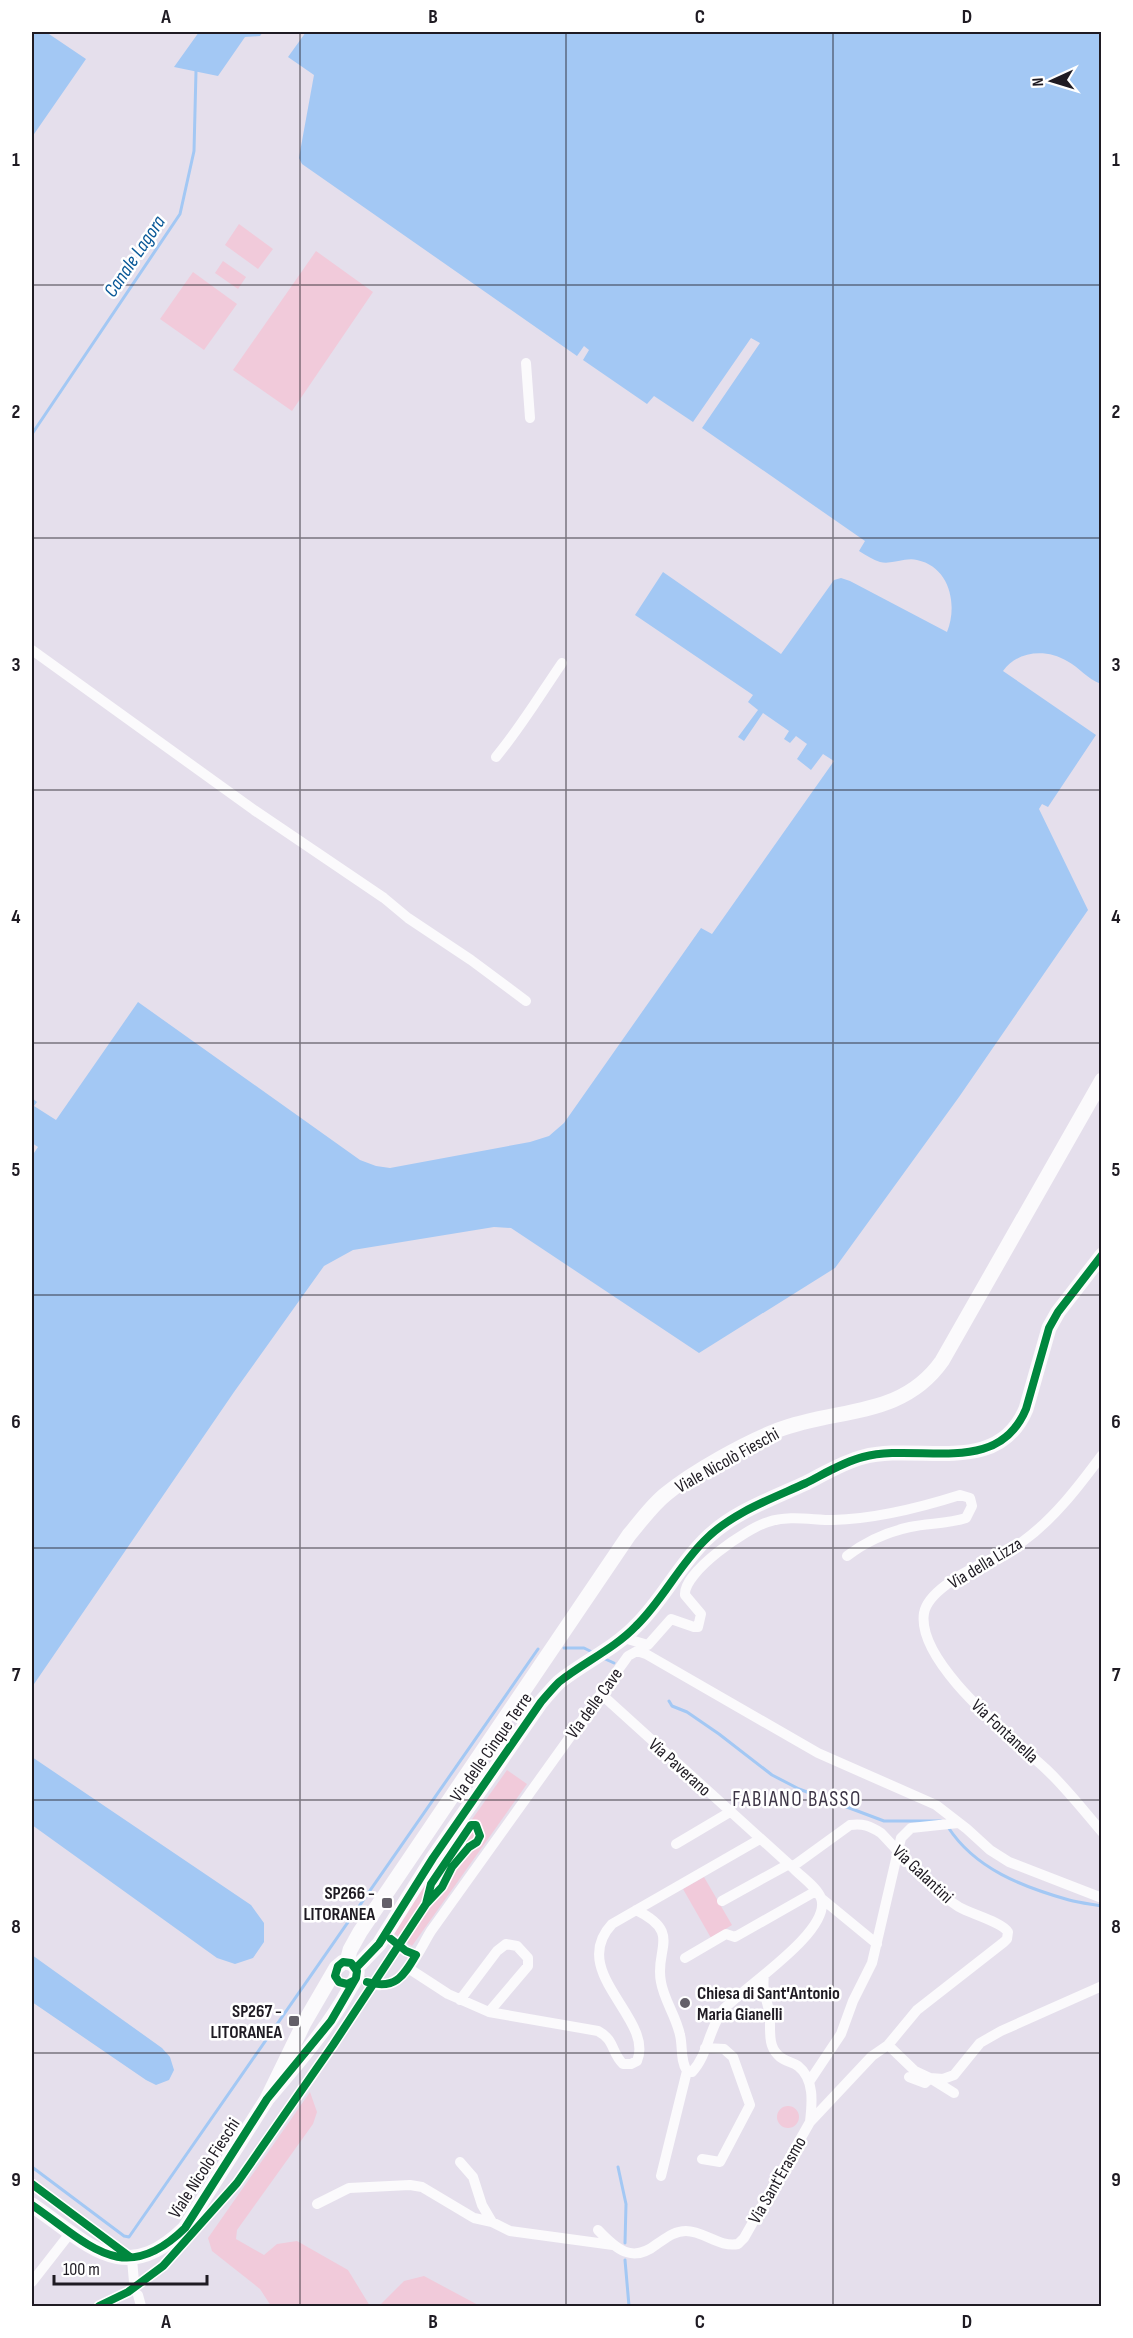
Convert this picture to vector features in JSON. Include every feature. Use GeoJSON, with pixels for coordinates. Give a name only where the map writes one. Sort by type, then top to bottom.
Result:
{"type":"FeatureCollection","features":[{"type":"Feature","properties":{"kind":"main road","name":"Viale Nicolò Fieschi"},"geometry":{"type":"LineString","coordinates":[[267,2098],[331,2020],[355,1974],[350,1950],[360,1932],[646,1514],[666,1494],[696,1473],[777,1431],[796,1424],[864,1410],[898,1398],[930,1378],[1101,1080]]}},
{"type":"Feature","properties":{"kind":"main road","name":"Via delle Cinque Terre"},"geometry":{"type":"LineString","coordinates":[[355,1974],[376,1948],[432,1858],[541,1702],[559,1683],[624,1638],[663,1595],[681,1567],[705,1540],[733,1518],[862,1457],[909,1451],[969,1453],[996,1445],[1006,1438],[1022,1419],[1026,1410],[1049,1328],[1058,1312],[1101,1255]]}},
{"type":"Feature","properties":{"kind":"main road","name":"Viale Nicolò Fieschi"},"geometry":{"type":"LineString","coordinates":[[132,2259],[170,2242],[185,2228],[267,2098],[308,2015],[335,1972],[339,1982],[346,1984],[355,1974]]}},
{"type":"Feature","properties":{"kind":"main road"},"geometry":{"type":"LineString","coordinates":[[32,2205],[104,2253],[132,2259]]}},
{"type":"Feature","properties":{"kind":"street"},"geometry":{"type":"LineString","coordinates":[[526,363],[530,418]]}},
{"type":"Feature","properties":{"kind":"street"},"geometry":{"type":"LineString","coordinates":[[32,650],[254,810],[384,898],[408,918],[526,1001]]}},
{"type":"Feature","properties":{"kind":"street"},"geometry":{"type":"LineString","coordinates":[[496,757],[518,731],[535,701],[562,663]]}},
{"type":"Feature","properties":{"kind":"street","name":"Via della Lizza"},"geometry":{"type":"LineString","coordinates":[[924,1621],[926,1607],[947,1584],[1022,1542],[1078,1488],[1101,1455]]}},
{"type":"Feature","properties":{"kind":"street"},"geometry":{"type":"LineString","coordinates":[[624,1638],[648,1645],[671,1619],[694,1628],[698,1627],[701,1614],[685,1596],[685,1590],[705,1565],[723,1548],[755,1527],[786,1518],[833,1520],[873,1516],[960,1495],[970,1498],[972,1506],[966,1518],[909,1527],[883,1535],[860,1546],[847,1556]]}},
{"type":"Feature","properties":{"kind":"street","name":"Via Fontanella"},"geometry":{"type":"LineString","coordinates":[[924,1621],[928,1641],[946,1673],[1050,1773],[1101,1832]]}},
{"type":"Feature","properties":{"kind":"street","name":"Via delle Cave"},"geometry":{"type":"LineString","coordinates":[[377,1985],[384,1986],[396,1982],[408,1968],[431,1930],[628,1656],[634,1652],[641,1652],[818,1753],[936,1805],[990,1850],[1009,1862],[1101,1898]]}},
{"type":"Feature","properties":{"kind":"street","name":"Via Paverano"},"geometry":{"type":"LineString","coordinates":[[601,1694],[818,1894],[877,1944]]}},
{"type":"Feature","properties":{"kind":"street"},"geometry":{"type":"LineString","coordinates":[[676,1844],[730,1812]]}},
{"type":"Feature","properties":{"kind":"street","name":"Via Galantini"},"geometry":{"type":"LineString","coordinates":[[790,1866],[850,1825],[860,1823],[870,1826],[881,1833],[941,1896],[965,1911],[1003,1927],[1008,1936],[1004,1942],[917,2010],[888,2045],[872,2056],[810,2122]]}},
{"type":"Feature","properties":{"kind":"street"},"geometry":{"type":"LineString","coordinates":[[764,1975],[764,1997],[769,2011],[771,2044],[777,2055],[798,2066],[809,2082],[841,2034],[853,2001],[872,1963],[901,1838],[911,1828],[956,1823]]}},
{"type":"Feature","properties":{"kind":"street"},"geometry":{"type":"LineString","coordinates":[[408,1968],[460,2000],[489,2012],[597,2031],[606,2035],[612,2043],[617,2058],[623,2064],[631,2064],[637,2061],[639,2050],[637,2040],[632,2026],[601,1969],[598,1944],[603,1933],[612,1924],[760,1839]]}},
{"type":"Feature","properties":{"kind":"street"},"geometry":{"type":"LineString","coordinates":[[722,1901],[790,1866]]}},
{"type":"Feature","properties":{"kind":"street"},"geometry":{"type":"LineString","coordinates":[[685,1958],[726,1934],[735,1937],[818,1894],[822,1905],[813,1926],[789,1954],[723,2011],[695,2070],[687,2071]]}},
{"type":"Feature","properties":{"kind":"street"},"geometry":{"type":"LineString","coordinates":[[636,1910],[654,1920],[663,1936],[661,1983],[676,2018],[687,2071],[661,2176]]}},
{"type":"Feature","properties":{"kind":"street"},"geometry":{"type":"LineString","coordinates":[[460,2000],[497,1951],[506,1944],[517,1946],[528,1958],[528,1966],[489,2012]]}},
{"type":"Feature","properties":{"kind":"street"},"geometry":{"type":"LineString","coordinates":[[909,2077],[925,2083],[930,2078],[943,2079],[954,2075],[981,2043],[1001,2031],[1101,1986]]}},
{"type":"Feature","properties":{"kind":"street"},"geometry":{"type":"LineString","coordinates":[[742,1994],[754,1993],[764,1997]]}},
{"type":"Feature","properties":{"kind":"street"},"geometry":{"type":"LineString","coordinates":[[888,2045],[915,2071],[954,2093]]}},
{"type":"Feature","properties":{"kind":"street"},"geometry":{"type":"LineString","coordinates":[[705,2048],[724,2049],[733,2057],[750,2105],[760,2112]]}},
{"type":"Feature","properties":{"kind":"street","name":"Via Sant'Erasmo"},"geometry":{"type":"LineString","coordinates":[[598,2230],[622,2251],[644,2253],[664,2238],[685,2231],[705,2234],[728,2245],[738,2244],[744,2238],[810,2122],[812,2096],[809,2082]]}},
{"type":"Feature","properties":{"kind":"street"},"geometry":{"type":"LineString","coordinates":[[702,2159],[720,2162],[750,2105]]}},
{"type":"Feature","properties":{"kind":"street"},"geometry":{"type":"LineString","coordinates":[[460,2162],[473,2177],[482,2205],[492,2222]]}},
{"type":"Feature","properties":{"kind":"street","name":"Via Sant'Erasmo"},"geometry":{"type":"LineString","coordinates":[[317,2204],[349,2188],[410,2185],[422,2187],[474,2218],[492,2222],[510,2231],[613,2245]]}},
{"type":"Feature","properties":{"kind":"street"},"geometry":{"type":"LineString","coordinates":[[32,2282],[72,2232]]}},
{"type":"Feature","properties":{"kind":"street"},"geometry":{"type":"LineString","coordinates":[[132,2259],[134,2282]]}},
{"type":"Feature","properties":{"kind":"street"},"geometry":{"type":"LineString","coordinates":[[138,2295],[141,2307]]}},
{"type":"Feature","properties":{"kind":"shaded area"},"geometry":{"type":"Polygon","coordinates":[[[239,224],[273,249],[258,269],[225,245],[239,224]]]}},
{"type":"Feature","properties":{"kind":"shaded area"},"geometry":{"type":"Polygon","coordinates":[[[316,251],[373,292],[292,411],[233,370],[316,251]]]}},
{"type":"Feature","properties":{"kind":"shaded area"},"geometry":{"type":"Polygon","coordinates":[[[223,261],[246,277],[238,289],[215,273],[223,261]]]}},
{"type":"Feature","properties":{"kind":"shaded area"},"geometry":{"type":"Polygon","coordinates":[[[193,272],[237,304],[204,350],[160,319],[193,272]]]}},
{"type":"Feature","properties":{"kind":"shaded area"},"geometry":{"type":"Polygon","coordinates":[[[507,1770],[527,1784],[412,1946],[392,1932],[507,1770]]]}},
{"type":"Feature","properties":{"kind":"shaded area"},"geometry":{"type":"Polygon","coordinates":[[[704,1877],[732,1925],[711,1938],[683,1889],[704,1877]]]}},
{"type":"Feature","properties":{"kind":"shaded area"},"geometry":{"type":"Polygon","coordinates":[[[310,2092],[317,2112],[313,2124],[237,2230],[236,2239],[264,2255],[277,2244],[297,2241],[348,2270],[370,2306],[271,2306],[260,2289],[212,2251],[208,2238],[310,2092]]]}},
{"type":"Feature","properties":{"kind":"shaded area"},"geometry":{"type":"Polygon","coordinates":[[[788,2106],[796,2109],[799,2117],[796,2125],[788,2128],[780,2125],[777,2117],[780,2109],[788,2106]]]}},
{"type":"Feature","properties":{"kind":"shaded area"},"geometry":{"type":"Polygon","coordinates":[[[424,2276],[480,2306],[379,2306],[404,2281],[424,2276]]]}},
{"type":"Feature","properties":{"kind":"water"},"geometry":{"type":"Polygon","coordinates":[[[32,32],[46,32],[86,59],[32,137],[32,32]]]}},
{"type":"Feature","properties":{"kind":"water"},"geometry":{"type":"Polygon","coordinates":[[[199,32],[263,32],[260,36],[245,37],[218,76],[174,67],[199,32]]]}},
{"type":"Feature","properties":{"kind":"water"},"geometry":{"type":"Polygon","coordinates":[[[306,32],[1101,32],[1101,684],[1067,661],[1050,654],[1024,656],[1009,664],[1003,671],[1096,735],[1048,807],[1042,804],[1039,809],[1088,910],[959,1097],[835,1268],[699,1353],[511,1228],[494,1227],[353,1250],[324,1266],[234,1392],[32,1687],[32,1156],[38,1147],[32,1143],[32,1098],[37,1102],[34,1106],[56,1120],[138,1002],[360,1160],[376,1166],[390,1168],[530,1142],[549,1136],[564,1123],[701,928],[712,934],[834,761],[823,754],[811,770],[797,759],[807,744],[796,736],[790,743],[784,739],[789,731],[763,713],[744,741],[738,737],[758,710],[748,702],[753,695],[635,615],[663,572],[781,654],[834,580],[841,578],[947,632],[952,610],[948,588],[937,570],[917,560],[908,559],[889,563],[872,559],[859,551],[865,541],[702,428],[760,343],[751,338],[693,422],[654,396],[647,404],[583,360],[589,350],[584,346],[577,356],[302,164],[299,158],[314,75],[288,57],[306,32]]]}},
{"type":"Feature","properties":{"kind":"water"},"geometry":{"type":"Polygon","coordinates":[[[32,1757],[251,1905],[264,1923],[264,1942],[253,1958],[235,1964],[217,1958],[32,1825],[32,1757]]]}},
{"type":"Feature","properties":{"kind":"water"},"geometry":{"type":"Polygon","coordinates":[[[32,1955],[162,2048],[170,2057],[174,2070],[169,2080],[156,2085],[146,2080],[32,2002],[32,1955]]]}},
{"type":"Feature","properties":{"kind":"waterway","name":"Canale Lagora"},"geometry":{"type":"LineString","coordinates":[[32,434],[180,214],[194,151],[196,71]]}},
{"type":"Feature","properties":{"kind":"waterway"},"geometry":{"type":"LineString","coordinates":[[564,1648],[584,1648],[594,1653]]}},
{"type":"Feature","properties":{"kind":"waterway"},"geometry":{"type":"LineString","coordinates":[[32,2167],[124,2236],[129,2237],[538,1649]]}},
{"type":"Feature","properties":{"kind":"waterway"},"geometry":{"type":"LineString","coordinates":[[603,1658],[614,1663]]}},
{"type":"Feature","properties":{"kind":"waterway"},"geometry":{"type":"LineString","coordinates":[[669,1701],[672,1706],[687,1712],[719,1734],[772,1775],[799,1789],[884,1821],[941,1821]]}},
{"type":"Feature","properties":{"kind":"waterway"},"geometry":{"type":"LineString","coordinates":[[948,1827],[972,1854],[1001,1874],[1052,1895],[1102,1906]]}},
{"type":"Feature","properties":{"kind":"waterway"},"geometry":{"type":"LineString","coordinates":[[618,2167],[626,2204],[625,2243]]}},
{"type":"Feature","properties":{"kind":"waterway"},"geometry":{"type":"LineString","coordinates":[[625,2260],[629,2306]]}},
{"type":"Feature","properties":{"kind":"tunnel"},"geometry":{"type":"LineString","coordinates":[[364,1981],[377,1985]]}},
{"type":"Feature","properties":{"kind":"cycle path"},"geometry":{"type":"LineString","coordinates":[[356,1968],[379,1944],[433,1858],[541,1702],[559,1682],[618,1642],[636,1626],[704,1541],[726,1522],[765,1501],[856,1459],[885,1453],[976,1451],[996,1444],[1013,1430],[1026,1409],[1049,1328],[1058,1312],[1102,1255]]}},
{"type":"Feature","properties":{"kind":"cycle path"},"geometry":{"type":"LineString","coordinates":[[99,2306],[128,2292],[163,2266],[237,2183],[333,2045],[426,1904],[442,1887],[452,1867],[469,1847],[477,1842],[480,1836],[476,1825],[471,1825],[431,1884],[426,1904]]}},
{"type":"Feature","properties":{"kind":"cycle path"},"geometry":{"type":"LineString","coordinates":[[367,1982],[385,1984],[397,1980],[407,1970],[416,1955],[406,1951],[391,1939]]}},
{"type":"Feature","properties":{"kind":"cycle path"},"geometry":{"type":"LineString","coordinates":[[32,2205],[89,2245],[106,2254],[124,2258],[143,2255],[163,2246],[185,2228],[267,2099],[331,2021],[356,1978],[357,1971],[351,1963],[343,1962],[338,1966],[335,1976],[339,1982],[347,1984],[353,1981]]}},
{"type":"Feature","properties":{"kind":"cycle path"},"geometry":{"type":"LineString","coordinates":[[32,2184],[130,2257]]}},
{"type":"Feature","properties":{"kind":"place","name":"SP266 - LITORANEA"},"geometry":{"type":"Point","coordinates":[387,1903]}},
{"type":"Feature","properties":{"kind":"place","name":"Chiesa di Sant'Antonio Maria Gianelli"},"geometry":{"type":"Point","coordinates":[685,2003]}},
{"type":"Feature","properties":{"kind":"place","name":"SP267 - LITORANEA"},"geometry":{"type":"Point","coordinates":[294,2021]}},
{"type":"Feature","properties":{"kind":"district","name":"FABIANO BASSO"},"geometry":{"type":"Point","coordinates":[797,1799]}}]}
